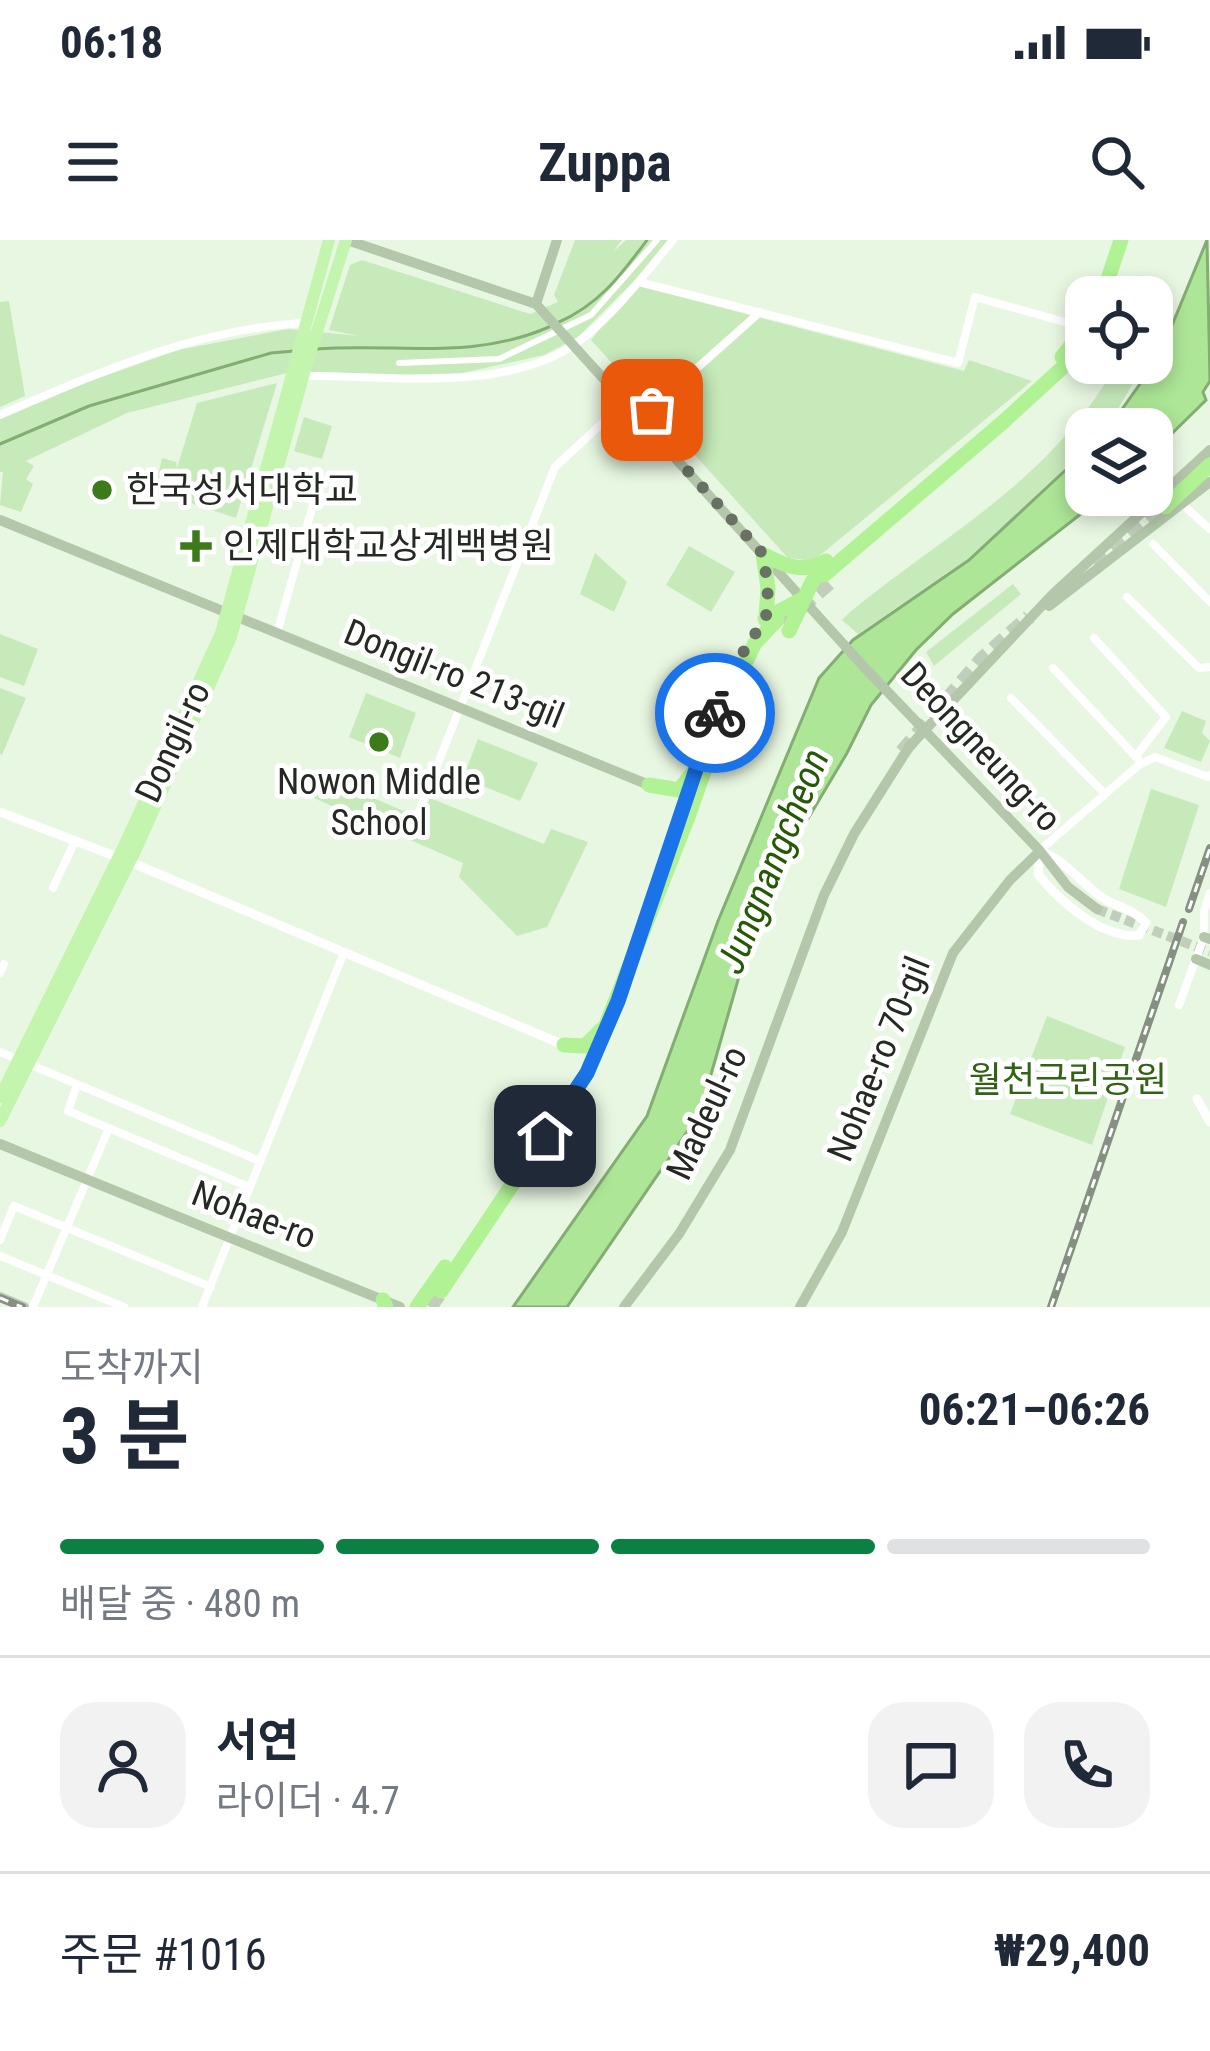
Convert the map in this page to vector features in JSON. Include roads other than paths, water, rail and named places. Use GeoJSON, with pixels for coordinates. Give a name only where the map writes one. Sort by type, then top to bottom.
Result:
{"type":"FeatureCollection","features":[{"type":"Feature","properties":{"kind":"highway"},"geometry":{"type":"LineString","coordinates":[[1109,276],[1121,240]]}},
{"type":"Feature","properties":{"kind":"highway"},"geometry":{"type":"LineString","coordinates":[[1120,276],[1130,240]]}},
{"type":"Feature","properties":{"kind":"highway"},"geometry":{"type":"LineString","coordinates":[[1027,401],[1036,382],[1065,351]]}},
{"type":"Feature","properties":{"kind":"highway"},"geometry":{"type":"LineString","coordinates":[[1002,423],[827,579],[1027,401],[1065,366]]}},
{"type":"Feature","properties":{"kind":"highway"},"geometry":{"type":"LineString","coordinates":[[650,785],[679,790],[704,764],[711,727],[735,665],[804,598],[833,556],[937,468],[983,438]]}},
{"type":"Feature","properties":{"kind":"highway"},"geometry":{"type":"LineString","coordinates":[[1173,500],[1210,465]]}},
{"type":"Feature","properties":{"kind":"highway"},"geometry":{"type":"LineString","coordinates":[[763,554],[781,564],[810,569],[833,556]]}},
{"type":"Feature","properties":{"kind":"highway"},"geometry":{"type":"LineString","coordinates":[[763,554],[779,623]]}},
{"type":"Feature","properties":{"kind":"highway"},"geometry":{"type":"LineString","coordinates":[[441,1291],[574,1095],[614,1011],[731,693],[755,643],[804,598]]}},
{"type":"Feature","properties":{"kind":"highway"},"geometry":{"type":"LineString","coordinates":[[644,928],[680,814],[748,667],[779,623]]}},
{"type":"Feature","properties":{"kind":"highway"},"geometry":{"type":"LineString","coordinates":[[711,727],[731,693]]}},
{"type":"Feature","properties":{"kind":"highway"},"geometry":{"type":"LineString","coordinates":[[650,785],[667,794],[680,814]]}},
{"type":"Feature","properties":{"kind":"highway"},"geometry":{"type":"LineString","coordinates":[[417,1307],[578,1075],[614,1011]]}},
{"type":"Feature","properties":{"kind":"highway"},"geometry":{"type":"LineString","coordinates":[[564,1045],[585,1046],[595,1040]]}},
{"type":"Feature","properties":{"kind":"highway"},"geometry":{"type":"LineString","coordinates":[[564,1045],[578,1056],[578,1075]]}},
{"type":"Feature","properties":{"kind":"main road"},"geometry":{"type":"LineString","coordinates":[[301,370],[329,240]]}},
{"type":"Feature","properties":{"kind":"main road"},"geometry":{"type":"LineString","coordinates":[[308,327],[346,240],[540,308],[557,240]]}},
{"type":"Feature","properties":{"kind":"main road","name":"Deongneung-ro"},"geometry":{"type":"LineString","coordinates":[[540,308],[908,715],[1040,851],[1068,887],[1097,908]]}},
{"type":"Feature","properties":{"kind":"main road","name":"Dongil-ro"},"geometry":{"type":"LineString","coordinates":[[231,617],[301,370]]}},
{"type":"Feature","properties":{"kind":"main road","name":"Dongil-ro"},"geometry":{"type":"LineString","coordinates":[[0,1121],[23,1061],[206,702],[301,370]]}},
{"type":"Feature","properties":{"kind":"main road","name":"Madeul-ro"},"geometry":{"type":"LineString","coordinates":[[623,1307],[679,1234],[730,1150],[824,895],[854,834],[922,730],[1013,634],[1210,450]]}},
{"type":"Feature","properties":{"kind":"main road","name":"Madeul-ro"},"geometry":{"type":"LineString","coordinates":[[1013,634],[1210,482]]}},
{"type":"Feature","properties":{"kind":"main road","name":"Dongil-ro 213-gil"},"geometry":{"type":"LineString","coordinates":[[0,520],[650,785]]}},
{"type":"Feature","properties":{"kind":"main road"},"geometry":{"type":"LineString","coordinates":[[1128,525],[1124,537],[1136,540]]}},
{"type":"Feature","properties":{"kind":"main road","name":"Nohae-ro 70-gil"},"geometry":{"type":"LineString","coordinates":[[800,1307],[842,1232],[953,953],[1010,880],[1040,851]]}},
{"type":"Feature","properties":{"kind":"main road"},"geometry":{"type":"LineString","coordinates":[[1196,959],[1210,965]]}},
{"type":"Feature","properties":{"kind":"main road","name":"Dongil-ro"},"geometry":{"type":"LineString","coordinates":[[0,1097],[23,1061]]}},
{"type":"Feature","properties":{"kind":"main road","name":"Nohae-ro"},"geometry":{"type":"LineString","coordinates":[[0,1144],[400,1307]]}},
{"type":"Feature","properties":{"kind":"main road"},"geometry":{"type":"LineString","coordinates":[[0,1298],[29,1307]]}},
{"type":"Feature","properties":{"kind":"street"},"geometry":{"type":"LineString","coordinates":[[399,363],[499,359],[591,316],[657,240]]}},
{"type":"Feature","properties":{"kind":"street"},"geometry":{"type":"LineString","coordinates":[[301,370],[443,380],[548,357],[639,282],[673,240]]}},
{"type":"Feature","properties":{"kind":"street"},"geometry":{"type":"LineString","coordinates":[[639,282],[958,363],[975,297],[1065,322]]}},
{"type":"Feature","properties":{"kind":"street"},"geometry":{"type":"LineString","coordinates":[[640,418],[760,313]]}},
{"type":"Feature","properties":{"kind":"street"},"geometry":{"type":"LineString","coordinates":[[0,415],[178,345],[229,333],[308,327]]}},
{"type":"Feature","properties":{"kind":"street"},"geometry":{"type":"LineString","coordinates":[[418,814],[555,467],[626,402]]}},
{"type":"Feature","properties":{"kind":"street"},"geometry":{"type":"LineString","coordinates":[[271,488],[314,501],[277,635]]}},
{"type":"Feature","properties":{"kind":"street"},"geometry":{"type":"LineString","coordinates":[[1183,506],[1210,529]]}},
{"type":"Feature","properties":{"kind":"street"},"geometry":{"type":"LineString","coordinates":[[1153,544],[1210,602]]}},
{"type":"Feature","properties":{"kind":"street"},"geometry":{"type":"LineString","coordinates":[[1127,597],[1199,668],[1210,667]]}},
{"type":"Feature","properties":{"kind":"street"},"geometry":{"type":"LineString","coordinates":[[1040,851],[1052,855],[1101,897],[1139,915],[1146,923],[1139,935],[1129,937],[1100,924],[1054,893],[1038,874],[1040,851],[1139,760],[1166,717],[1094,638]]}},
{"type":"Feature","properties":{"kind":"street"},"geometry":{"type":"LineString","coordinates":[[1053,668],[1139,760]]}},
{"type":"Feature","properties":{"kind":"street"},"geometry":{"type":"LineString","coordinates":[[1011,698],[1105,794]]}},
{"type":"Feature","properties":{"kind":"street"},"geometry":{"type":"LineString","coordinates":[[1139,760],[1155,757],[1210,775]]}},
{"type":"Feature","properties":{"kind":"street"},"geometry":{"type":"LineString","coordinates":[[0,812],[76,839],[564,1045]]}},
{"type":"Feature","properties":{"kind":"street"},"geometry":{"type":"LineString","coordinates":[[53,888],[76,839]]}},
{"type":"Feature","properties":{"kind":"street"},"geometry":{"type":"LineString","coordinates":[[1179,1005],[1206,935],[1210,893]]}},
{"type":"Feature","properties":{"kind":"street"},"geometry":{"type":"LineString","coordinates":[[202,1307],[344,951]]}},
{"type":"Feature","properties":{"kind":"street"},"geometry":{"type":"LineString","coordinates":[[0,1052],[260,1161]]}},
{"type":"Feature","properties":{"kind":"street"},"geometry":{"type":"LineString","coordinates":[[77,1085],[68,1112],[249,1187]]}},
{"type":"Feature","properties":{"kind":"street"},"geometry":{"type":"LineString","coordinates":[[1197,1099],[1210,1122]]}},
{"type":"Feature","properties":{"kind":"street"},"geometry":{"type":"LineString","coordinates":[[29,1307],[109,1129]]}},
{"type":"Feature","properties":{"kind":"street"},"geometry":{"type":"LineString","coordinates":[[0,1240],[14,1206],[211,1287]]}},
{"type":"Feature","properties":{"kind":"street"},"geometry":{"type":"LineString","coordinates":[[0,1256],[124,1307]]}},
{"type":"Feature","properties":{"kind":"water"},"geometry":{"type":"Polygon","coordinates":[[[1207,240],[1210,381],[1203,392],[1206,400],[1173,432],[1173,408],[1123,408],[1140,384],[1173,384],[1173,323],[1207,240]]]}},
{"type":"Feature","properties":{"kind":"water","name":"Jungnangcheon"},"geometry":{"type":"Polygon","coordinates":[[[1065,471],[1065,516],[1078,516],[953,614],[916,650],[871,705],[762,896],[700,1113],[567,1307],[513,1307],[647,1116],[718,921],[819,678],[853,640],[969,560],[1065,471]]]}},
{"type":"Feature","properties":{"kind":"waterway"},"geometry":{"type":"LineString","coordinates":[[557,323],[597,298],[647,240]]}},
{"type":"Feature","properties":{"kind":"waterway"},"geometry":{"type":"LineString","coordinates":[[316,349],[462,347],[549,327]]}},
{"type":"Feature","properties":{"kind":"waterway"},"geometry":{"type":"LineString","coordinates":[[0,444],[89,406],[271,353],[294,351]]}},
{"type":"Feature","properties":{"kind":"tunnel"},"geometry":{"type":"LineString","coordinates":[[1095,565],[1154,516]]}},
{"type":"Feature","properties":{"kind":"tunnel"},"geometry":{"type":"LineString","coordinates":[[783,623],[830,582]]}},
{"type":"Feature","properties":{"kind":"tunnel"},"geometry":{"type":"LineString","coordinates":[[902,752],[982,659],[1029,617]]}},
{"type":"Feature","properties":{"kind":"tunnel"},"geometry":{"type":"LineString","coordinates":[[1097,909],[1210,952]]}},
{"type":"Feature","properties":{"kind":"tunnel"},"geometry":{"type":"LineString","coordinates":[[430,1307],[441,1291]]}},
{"type":"Feature","properties":{"kind":"railway"},"geometry":{"type":"LineString","coordinates":[[1189,909],[1210,848]]}},
{"type":"Feature","properties":{"kind":"railway"},"geometry":{"type":"LineString","coordinates":[[1051,1307],[1183,922]]}},
{"type":"Feature","properties":{"kind":"railway"},"geometry":{"type":"LineString","coordinates":[[0,1298],[22,1307]]}},
{"type":"Feature","properties":{"kind":"place","name":"한국성서대학교"},"geometry":{"type":"Point","coordinates":[102,490]}},
{"type":"Feature","properties":{"kind":"place","name":"인제대학교상계백병원"},"geometry":{"type":"Point","coordinates":[196,546]}},
{"type":"Feature","properties":{"kind":"place","name":"Nowon Middle School"},"geometry":{"type":"Point","coordinates":[379,742]}},
{"type":"Feature","properties":{"kind":"park label","name":"월천근린공원"},"geometry":{"type":"Point","coordinates":[1068,1080]}}]}
